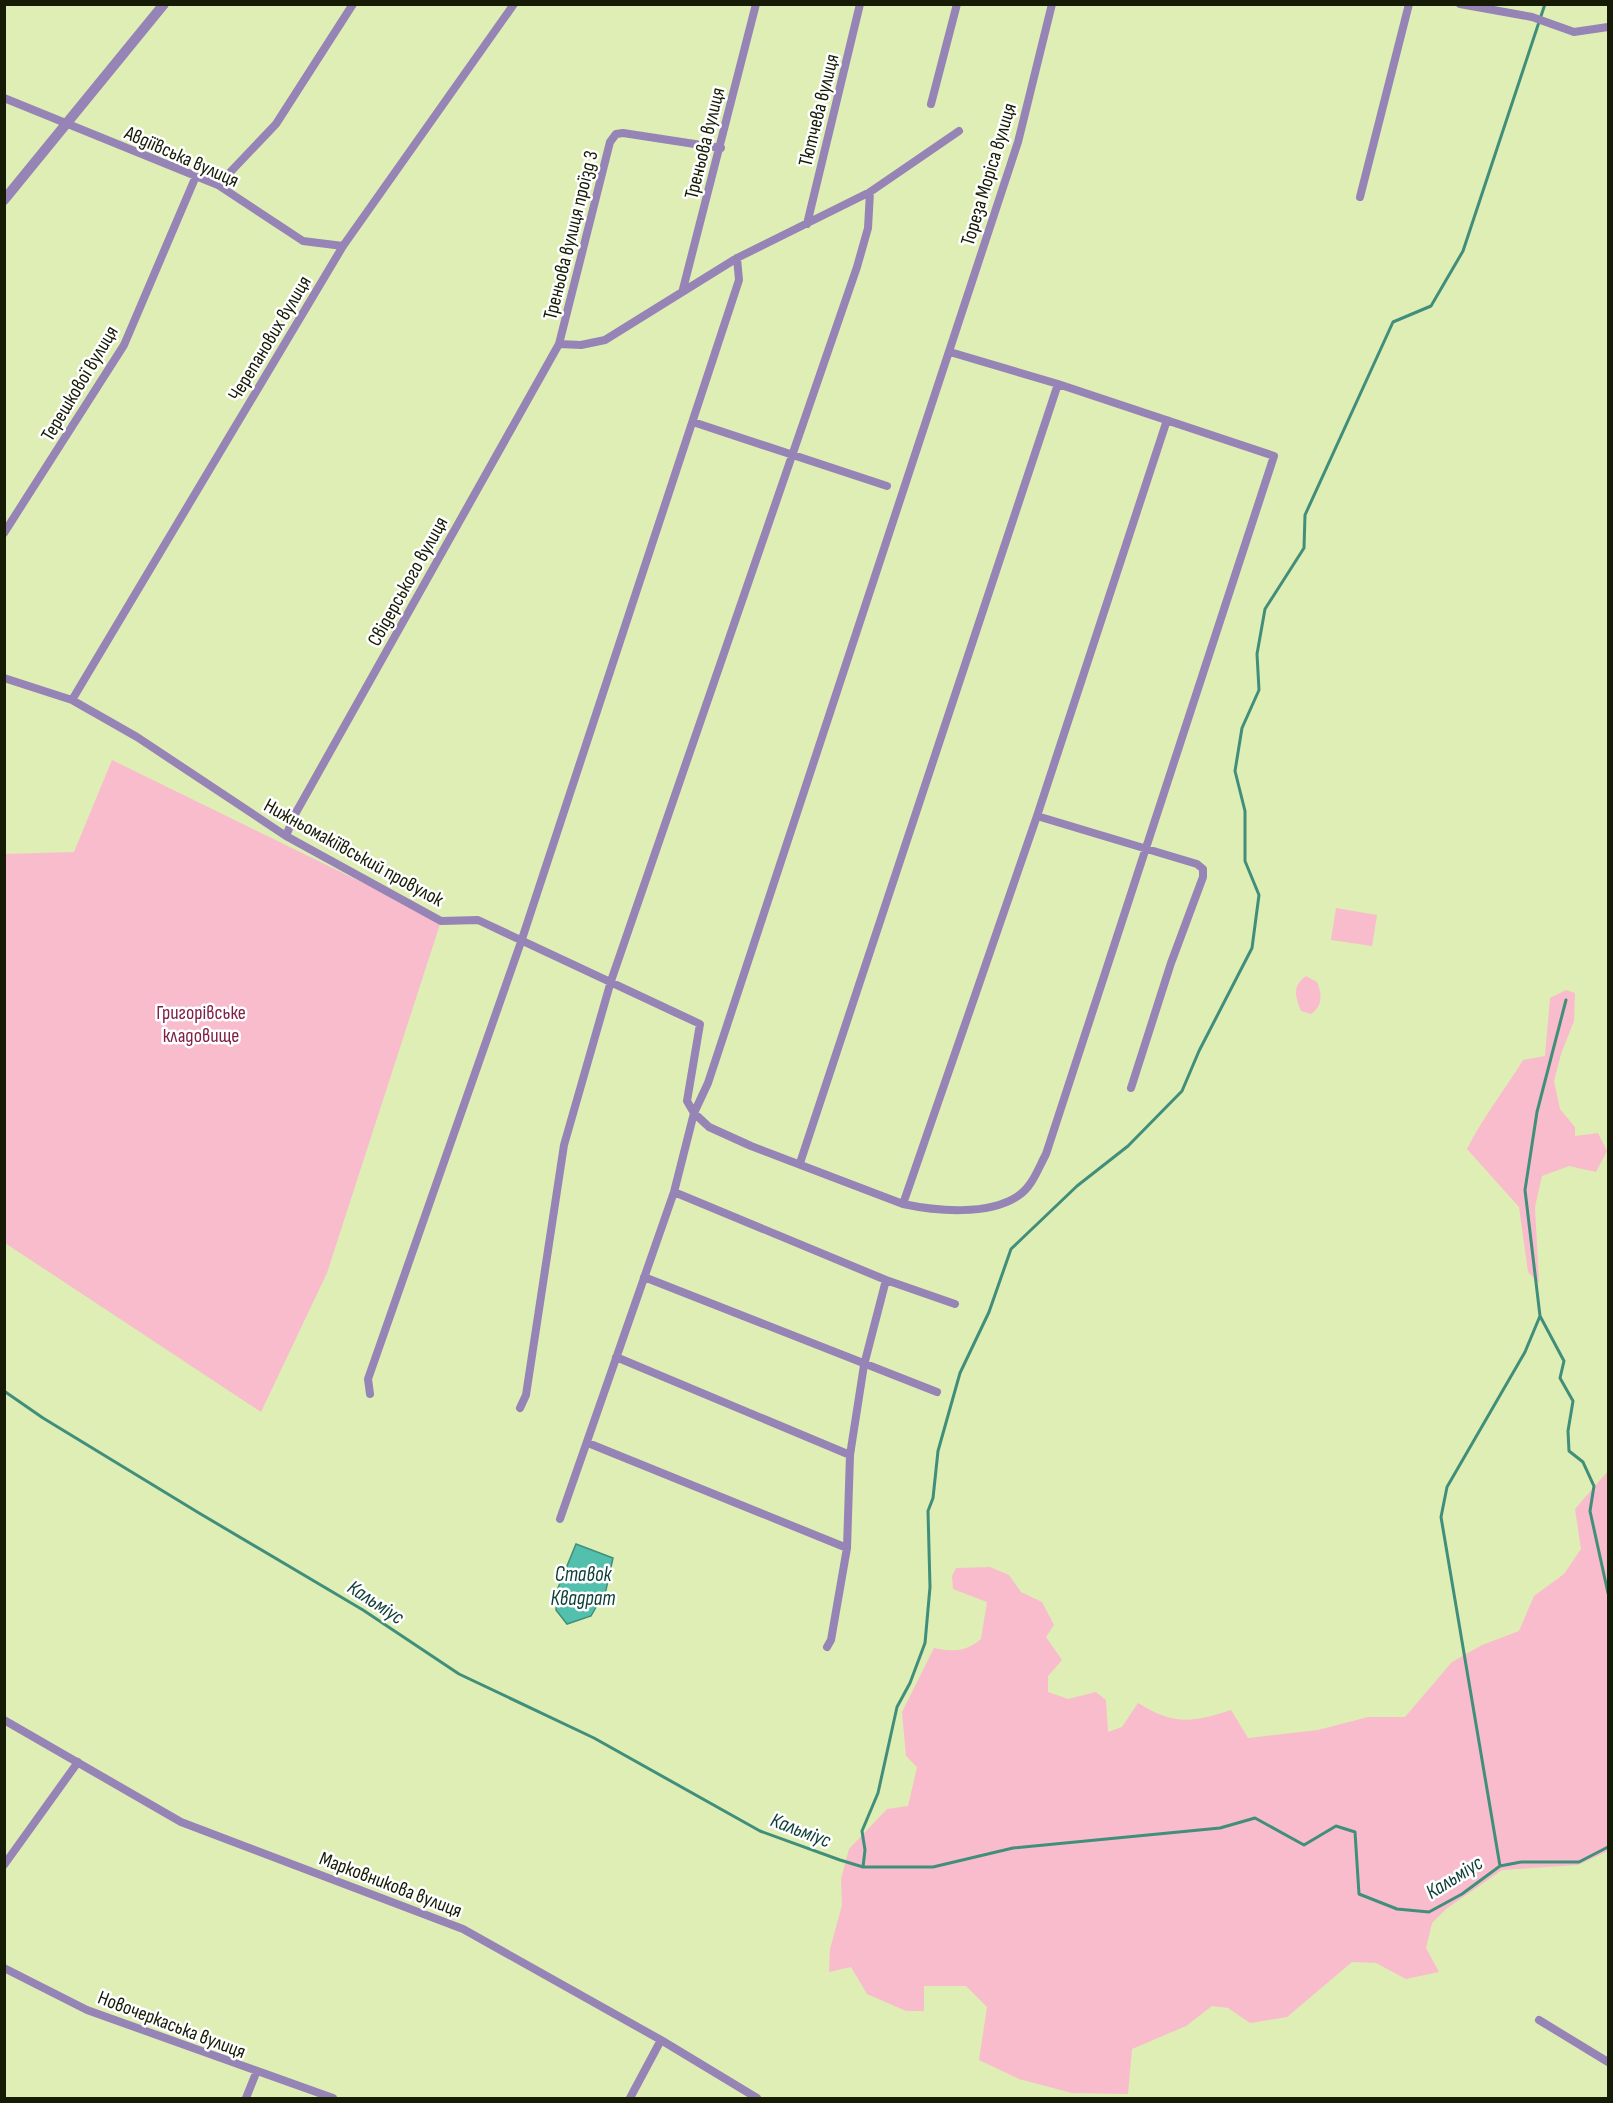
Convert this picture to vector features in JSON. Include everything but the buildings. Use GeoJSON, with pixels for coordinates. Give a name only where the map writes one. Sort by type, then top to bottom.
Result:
{"type":"FeatureCollection","features":[{"type":"Feature","properties":{"kind":"street"},"geometry":{"type":"LineString","coordinates":[[4,200],[164,4]]}},
{"type":"Feature","properties":{"kind":"street"},"geometry":{"type":"LineString","coordinates":[[218,185],[276,124],[353,4]]}},
{"type":"Feature","properties":{"kind":"street","name":"Черепанових вулиця"},"geometry":{"type":"LineString","coordinates":[[72,700],[343,246],[514,4]]}},
{"type":"Feature","properties":{"kind":"street","name":"Треньова вулиця"},"geometry":{"type":"LineString","coordinates":[[683,289],[721,148],[756,4]]}},
{"type":"Feature","properties":{"kind":"street","name":"Тютчева вулиця"},"geometry":{"type":"LineString","coordinates":[[807,224],[860,4]]}},
{"type":"Feature","properties":{"kind":"street"},"geometry":{"type":"LineString","coordinates":[[931,104],[957,4]]}},
{"type":"Feature","properties":{"kind":"street","name":"Тореза Моріса вулиця"},"geometry":{"type":"LineString","coordinates":[[694,1113],[708,1083],[1018,142],[1052,4]]}},
{"type":"Feature","properties":{"kind":"street"},"geometry":{"type":"LineString","coordinates":[[1360,197],[1409,4]]}},
{"type":"Feature","properties":{"kind":"street"},"geometry":{"type":"LineString","coordinates":[[1460,4],[1533,17],[1574,32],[1608,27]]}},
{"type":"Feature","properties":{"kind":"street","name":"Авдіївська вулиця"},"geometry":{"type":"LineString","coordinates":[[4,98],[218,185],[303,241],[343,246]]}},
{"type":"Feature","properties":{"kind":"street"},"geometry":{"type":"LineString","coordinates":[[559,344],[581,345],[604,340],[683,289],[737,258],[870,192],[959,131]]}},
{"type":"Feature","properties":{"kind":"street","name":"Треньова вулиця проїзд 3"},"geometry":{"type":"LineString","coordinates":[[559,344],[610,142],[616,134],[623,133],[721,148]]}},
{"type":"Feature","properties":{"kind":"street","name":"Терешкової вулиця"},"geometry":{"type":"LineString","coordinates":[[4,533],[124,345],[195,176]]}},
{"type":"Feature","properties":{"kind":"street"},"geometry":{"type":"LineString","coordinates":[[520,1408],[526,1395],[564,1145],[611,981],[794,456],[857,267],[868,228],[870,192]]}},
{"type":"Feature","properties":{"kind":"street"},"geometry":{"type":"LineString","coordinates":[[370,1394],[368,1379],[522,939],[693,422],[739,279],[737,258]]}},
{"type":"Feature","properties":{"kind":"street","name":"Свiдерського вулиця"},"geometry":{"type":"LineString","coordinates":[[286,836],[294,816],[559,344]]}},
{"type":"Feature","properties":{"kind":"street"},"geometry":{"type":"LineString","coordinates":[[560,1519],[560,1512],[588,1443],[674,1192],[694,1113],[709,1127],[751,1146],[903,1204],[927,1209],[981,1208],[1004,1203],[1018,1196],[1032,1182],[1046,1154],[1274,456],[1058,384],[950,352]]}},
{"type":"Feature","properties":{"kind":"street"},"geometry":{"type":"LineString","coordinates":[[800,1163],[1058,384]]}},
{"type":"Feature","properties":{"kind":"street"},"geometry":{"type":"LineString","coordinates":[[903,1204],[1037,816],[1167,420]]}},
{"type":"Feature","properties":{"kind":"street"},"geometry":{"type":"LineString","coordinates":[[693,422],[887,486]]}},
{"type":"Feature","properties":{"kind":"street","name":"Нижньомакіївський провулок"},"geometry":{"type":"LineString","coordinates":[[4,678],[72,700],[136,737],[286,836],[441,921],[478,920],[700,1024],[687,1101],[694,1113]]}},
{"type":"Feature","properties":{"kind":"street"},"geometry":{"type":"LineString","coordinates":[[1037,816],[1147,848],[1197,864],[1203,869],[1203,878],[1171,963],[1131,1088]]}},
{"type":"Feature","properties":{"kind":"street"},"geometry":{"type":"LineString","coordinates":[[674,1192],[886,1280],[955,1304]]}},
{"type":"Feature","properties":{"kind":"street"},"geometry":{"type":"LineString","coordinates":[[644,1277],[937,1392]]}},
{"type":"Feature","properties":{"kind":"street"},"geometry":{"type":"LineString","coordinates":[[827,1647],[831,1640],[847,1548],[850,1455],[864,1365],[886,1280]]}},
{"type":"Feature","properties":{"kind":"street"},"geometry":{"type":"LineString","coordinates":[[616,1357],[850,1455]]}},
{"type":"Feature","properties":{"kind":"street"},"geometry":{"type":"LineString","coordinates":[[588,1443],[847,1548]]}},
{"type":"Feature","properties":{"kind":"street","name":"Марковникова вулиця"},"geometry":{"type":"LineString","coordinates":[[4,1720],[181,1822],[463,1929],[662,2040],[757,2098]]}},
{"type":"Feature","properties":{"kind":"street"},"geometry":{"type":"LineString","coordinates":[[4,1865],[78,1762]]}},
{"type":"Feature","properties":{"kind":"street","name":"Новочеркаська вулиця"},"geometry":{"type":"LineString","coordinates":[[4,1968],[87,2010],[256,2073],[333,2098]]}},
{"type":"Feature","properties":{"kind":"street"},"geometry":{"type":"LineString","coordinates":[[1539,2020],[1608,2062]]}},
{"type":"Feature","properties":{"kind":"street"},"geometry":{"type":"LineString","coordinates":[[630,2098],[662,2040]]}},
{"type":"Feature","properties":{"kind":"street"},"geometry":{"type":"LineString","coordinates":[[246,2098],[256,2073]]}},
{"type":"Feature","properties":{"kind":"green space","name":"Григорівське кладовище"},"geometry":{"type":"Polygon","coordinates":[[[112,760],[441,921],[327,1273],[261,1412],[5,1243],[4,854],[74,852],[112,760]]]}},
{"type":"Feature","properties":{"kind":"green space"},"geometry":{"type":"Polygon","coordinates":[[[1336,908],[1377,915],[1372,946],[1331,940],[1336,908]]]}},
{"type":"Feature","properties":{"kind":"green space"},"geometry":{"type":"Polygon","coordinates":[[[1306,976],[1317,982],[1320,991],[1318,1007],[1311,1014],[1301,1011],[1296,996],[1298,984],[1306,976]]]}},
{"type":"Feature","properties":{"kind":"green space"},"geometry":{"type":"Polygon","coordinates":[[[1566,990],[1575,993],[1574,1021],[1561,1054],[1554,1081],[1560,1109],[1575,1127],[1575,1136],[1598,1133],[1607,1151],[1596,1172],[1569,1166],[1542,1176],[1535,1207],[1539,1283],[1528,1272],[1519,1207],[1467,1149],[1523,1060],[1545,1056],[1550,998],[1566,990]]]}},
{"type":"Feature","properties":{"kind":"green space"},"geometry":{"type":"Polygon","coordinates":[[[1608,1471],[1608,1851],[1578,1865],[1502,1870],[1446,1909],[1432,1923],[1426,1948],[1439,1972],[1406,1979],[1376,1963],[1352,1962],[1287,2017],[1250,2023],[1228,2008],[1212,2006],[1186,2026],[1132,2049],[1128,2094],[1072,2093],[1019,2079],[979,2060],[987,2007],[966,1986],[924,1986],[924,2011],[906,2011],[867,1994],[851,1967],[829,1972],[830,1949],[842,1905],[841,1879],[849,1849],[887,1809],[908,1806],[917,1767],[906,1756],[902,1712],[934,1648],[959,1650],[981,1639],[987,1602],[953,1589],[952,1576],[956,1568],[990,1567],[1009,1575],[1021,1592],[1042,1602],[1054,1625],[1046,1637],[1062,1660],[1048,1676],[1048,1692],[1068,1699],[1096,1692],[1106,1700],[1108,1732],[1122,1727],[1138,1703],[1162,1715],[1183,1720],[1231,1710],[1248,1738],[1318,1730],[1368,1717],[1405,1717],[1452,1662],[1482,1645],[1519,1631],[1534,1596],[1564,1574],[1581,1549],[1575,1509],[1608,1471]]]}},
{"type":"Feature","properties":{"kind":"water","name":"Ставок Квадрат"},"geometry":{"type":"Polygon","coordinates":[[[576,1544],[613,1558],[606,1590],[591,1616],[567,1624],[556,1610],[558,1588],[576,1544]]]}},
{"type":"Feature","properties":{"kind":"waterway"},"geometry":{"type":"LineString","coordinates":[[863,1867],[865,1850],[862,1831],[878,1793],[897,1707],[910,1683],[925,1643],[930,1587],[928,1511],[933,1498],[938,1451],[960,1373],[989,1312],[1011,1249],[1077,1186],[1128,1146],[1182,1091],[1199,1051],[1252,948],[1259,895],[1245,861],[1245,811],[1235,771],[1242,728],[1259,690],[1257,654],[1265,609],[1304,548],[1305,515],[1393,322],[1431,306],[1463,251],[1545,4]]}},
{"type":"Feature","properties":{"kind":"waterway"},"geometry":{"type":"LineString","coordinates":[[1500,1866],[1441,1517],[1447,1487],[1525,1352],[1540,1316],[1525,1190],[1537,1112],[1566,1000]]}},
{"type":"Feature","properties":{"kind":"waterway"},"geometry":{"type":"LineString","coordinates":[[1540,1316],[1564,1361],[1560,1378],[1573,1401],[1568,1431],[1569,1451],[1583,1462],[1594,1486],[1590,1511],[1608,1593]]}},
{"type":"Feature","properties":{"kind":"waterway","name":"Кальміус"},"geometry":{"type":"LineString","coordinates":[[4,1391],[43,1418],[363,1610],[459,1674],[594,1738],[760,1831],[863,1867],[933,1867],[1013,1848],[1220,1828],[1255,1818],[1304,1845],[1336,1826],[1355,1832],[1359,1894],[1397,1909],[1429,1912],[1462,1894],[1500,1866],[1521,1862],[1579,1862],[1608,1847]]}}]}
